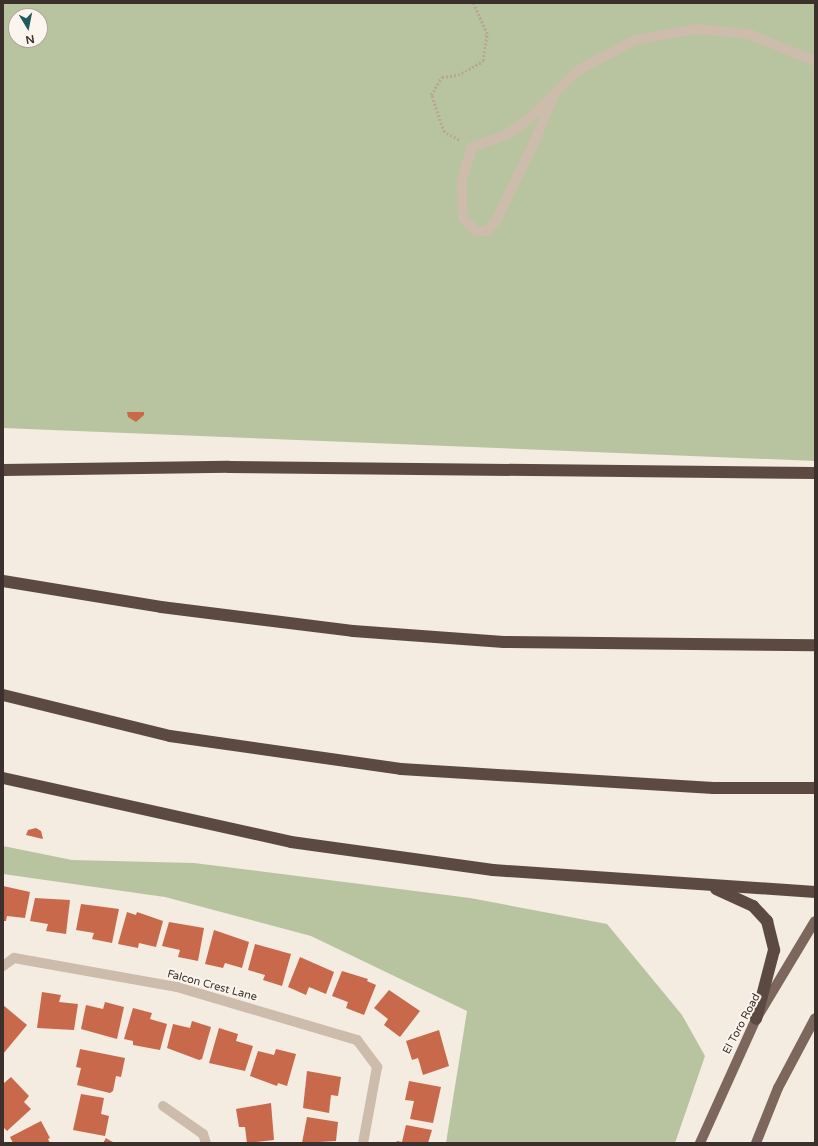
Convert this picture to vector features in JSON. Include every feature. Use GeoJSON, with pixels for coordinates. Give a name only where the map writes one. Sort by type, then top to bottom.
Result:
{"type":"FeatureCollection","features":[{"type":"Feature","properties":{"kind":"highway"},"geometry":{"type":"LineString","coordinates":[[3,470],[236,467],[815,473]]}},
{"type":"Feature","properties":{"kind":"highway"},"geometry":{"type":"LineString","coordinates":[[3,581],[161,607],[353,631],[504,642],[815,644]]}},
{"type":"Feature","properties":{"kind":"highway"},"geometry":{"type":"LineString","coordinates":[[3,695],[170,736],[401,769],[713,788],[815,788]]}},
{"type":"Feature","properties":{"kind":"highway"},"geometry":{"type":"LineString","coordinates":[[3,778],[291,842],[493,870],[815,892]]}},
{"type":"Feature","properties":{"kind":"highway"},"geometry":{"type":"LineString","coordinates":[[710,886],[753,906],[768,921],[774,950],[756,1019]]}},
{"type":"Feature","properties":{"kind":"main road","name":"El Toro Road"},"geometry":{"type":"LineString","coordinates":[[700,1143],[756,1019],[815,920]]}},
{"type":"Feature","properties":{"kind":"main road"},"geometry":{"type":"LineString","coordinates":[[756,1143],[778,1088],[815,1018]]}},
{"type":"Feature","properties":{"kind":"street"},"geometry":{"type":"LineString","coordinates":[[553,96],[538,134],[499,214],[487,231],[476,231],[463,218],[462,181],[472,147],[507,134],[529,119],[577,71],[635,40],[697,29],[749,34],[815,61]]}},
{"type":"Feature","properties":{"kind":"street","name":"Falcon Crest Lane"},"geometry":{"type":"LineString","coordinates":[[3,966],[14,958],[177,987],[357,1040],[377,1067],[363,1143]]}},
{"type":"Feature","properties":{"kind":"street"},"geometry":{"type":"LineString","coordinates":[[163,1106],[203,1134],[206,1143]]}},
{"type":"Feature","properties":{"kind":"path"},"geometry":{"type":"LineString","coordinates":[[472,147],[444,132],[431,95],[442,77],[458,75],[483,61],[487,34],[473,3]]}},
{"type":"Feature","properties":{"kind":"green space"},"geometry":{"type":"Polygon","coordinates":[[[3,3],[815,3],[815,461],[3,428],[3,3]]]}},
{"type":"Feature","properties":{"kind":"green space"},"geometry":{"type":"Polygon","coordinates":[[[3,846],[72,860],[194,863],[470,898],[607,924],[682,1015],[705,1056],[675,1143],[446,1143],[467,1011],[311,936],[165,897],[3,874],[3,846]]]}},
{"type":"Feature","properties":{"kind":"building"},"geometry":{"type":"Polygon","coordinates":[[[127,412],[144,412],[144,415],[136,422],[128,417],[127,412]]]}},
{"type":"Feature","properties":{"kind":"building"},"geometry":{"type":"Polygon","coordinates":[[[36,828],[41,831],[43,839],[26,835],[28,830],[36,828]]]}},
{"type":"Feature","properties":{"kind":"building"},"geometry":{"type":"Polygon","coordinates":[[[3,886],[30,892],[25,918],[7,916],[6,921],[3,921],[3,886]]]}},
{"type":"Feature","properties":{"kind":"building"},"geometry":{"type":"Polygon","coordinates":[[[35,898],[70,900],[66,934],[46,931],[48,924],[30,921],[35,898]]]}},
{"type":"Feature","properties":{"kind":"building"},"geometry":{"type":"Polygon","coordinates":[[[81,904],[119,909],[112,943],[92,939],[94,933],[76,930],[81,904]]]}},
{"type":"Feature","properties":{"kind":"building"},"geometry":{"type":"Polygon","coordinates":[[[127,912],[136,915],[137,912],[163,921],[156,947],[139,943],[138,948],[118,944],[127,912]]]}},
{"type":"Feature","properties":{"kind":"building"},"geometry":{"type":"Polygon","coordinates":[[[169,922],[204,928],[198,961],[178,957],[180,950],[162,946],[169,922]]]}},
{"type":"Feature","properties":{"kind":"building"},"geometry":{"type":"Polygon","coordinates":[[[214,930],[249,942],[242,968],[225,963],[223,968],[205,964],[214,930]]]}},
{"type":"Feature","properties":{"kind":"building"},"geometry":{"type":"Polygon","coordinates":[[[255,944],[291,954],[282,986],[263,980],[265,975],[248,970],[255,944]]]}},
{"type":"Feature","properties":{"kind":"building"},"geometry":{"type":"Polygon","coordinates":[[[300,957],[334,972],[326,994],[309,987],[306,995],[288,987],[300,957]]]}},
{"type":"Feature","properties":{"kind":"building"},"geometry":{"type":"Polygon","coordinates":[[[342,971],[368,979],[367,981],[376,985],[364,1015],[346,1008],[348,1002],[332,996],[342,971]]]}},
{"type":"Feature","properties":{"kind":"building"},"geometry":{"type":"Polygon","coordinates":[[[389,990],[420,1011],[400,1037],[384,1025],[388,1019],[374,1008],[389,990]]]}},
{"type":"Feature","properties":{"kind":"building"},"geometry":{"type":"Polygon","coordinates":[[[42,992],[61,995],[59,1002],[78,1004],[74,1030],[37,1028],[42,992]]]}},
{"type":"Feature","properties":{"kind":"building"},"geometry":{"type":"Polygon","coordinates":[[[105,1002],[124,1007],[117,1039],[81,1029],[86,1005],[103,1009],[105,1002]]]}},
{"type":"Feature","properties":{"kind":"building"},"geometry":{"type":"Polygon","coordinates":[[[3,1005],[27,1025],[3,1054],[3,1005]]]}},
{"type":"Feature","properties":{"kind":"building"},"geometry":{"type":"Polygon","coordinates":[[[133,1008],[152,1013],[150,1019],[167,1024],[160,1050],[133,1045],[133,1041],[124,1039],[133,1008]]]}},
{"type":"Feature","properties":{"kind":"building"},"geometry":{"type":"Polygon","coordinates":[[[192,1021],[211,1027],[202,1059],[199,1060],[167,1048],[173,1024],[190,1028],[192,1021]]]}},
{"type":"Feature","properties":{"kind":"building"},"geometry":{"type":"Polygon","coordinates":[[[219,1028],[238,1034],[236,1041],[253,1046],[245,1071],[209,1063],[219,1028]]]}},
{"type":"Feature","properties":{"kind":"building"},"geometry":{"type":"Polygon","coordinates":[[[439,1030],[449,1066],[423,1075],[418,1058],[412,1060],[406,1041],[439,1030]]]}},
{"type":"Feature","properties":{"kind":"building"},"geometry":{"type":"Polygon","coordinates":[[[80,1049],[125,1058],[121,1077],[116,1076],[113,1091],[110,1093],[77,1085],[81,1068],[76,1067],[80,1049]]]}},
{"type":"Feature","properties":{"kind":"building"},"geometry":{"type":"Polygon","coordinates":[[[276,1049],[296,1054],[287,1086],[278,1083],[277,1086],[250,1076],[258,1051],[274,1055],[276,1049]]]}},
{"type":"Feature","properties":{"kind":"building"},"geometry":{"type":"Polygon","coordinates":[[[307,1071],[341,1077],[338,1096],[331,1095],[329,1113],[303,1108],[307,1071]]]}},
{"type":"Feature","properties":{"kind":"building"},"geometry":{"type":"Polygon","coordinates":[[[11,1077],[29,1096],[24,1102],[31,1109],[7,1131],[3,1127],[3,1084],[11,1077]]]}},
{"type":"Feature","properties":{"kind":"building"},"geometry":{"type":"Polygon","coordinates":[[[409,1081],[441,1087],[433,1123],[410,1119],[414,1101],[405,1100],[409,1081]]]}},
{"type":"Feature","properties":{"kind":"building"},"geometry":{"type":"Polygon","coordinates":[[[81,1094],[104,1098],[101,1114],[109,1116],[105,1136],[73,1130],[81,1094]]]}},
{"type":"Feature","properties":{"kind":"building"},"geometry":{"type":"Polygon","coordinates":[[[271,1103],[274,1140],[247,1143],[245,1127],[239,1127],[236,1109],[271,1103]]]}},
{"type":"Feature","properties":{"kind":"building"},"geometry":{"type":"Polygon","coordinates":[[[307,1117],[338,1122],[336,1141],[302,1143],[307,1117]]]}},
{"type":"Feature","properties":{"kind":"building"},"geometry":{"type":"Polygon","coordinates":[[[41,1121],[50,1138],[48,1139],[50,1143],[13,1143],[10,1137],[41,1121]]]}},
{"type":"Feature","properties":{"kind":"building"},"geometry":{"type":"Polygon","coordinates":[[[406,1125],[432,1130],[428,1143],[396,1143],[397,1141],[402,1142],[406,1125]]]}},
{"type":"Feature","properties":{"kind":"building"},"geometry":{"type":"Polygon","coordinates":[[[106,1138],[109,1140],[115,1143],[103,1143],[106,1138]]]}}]}
